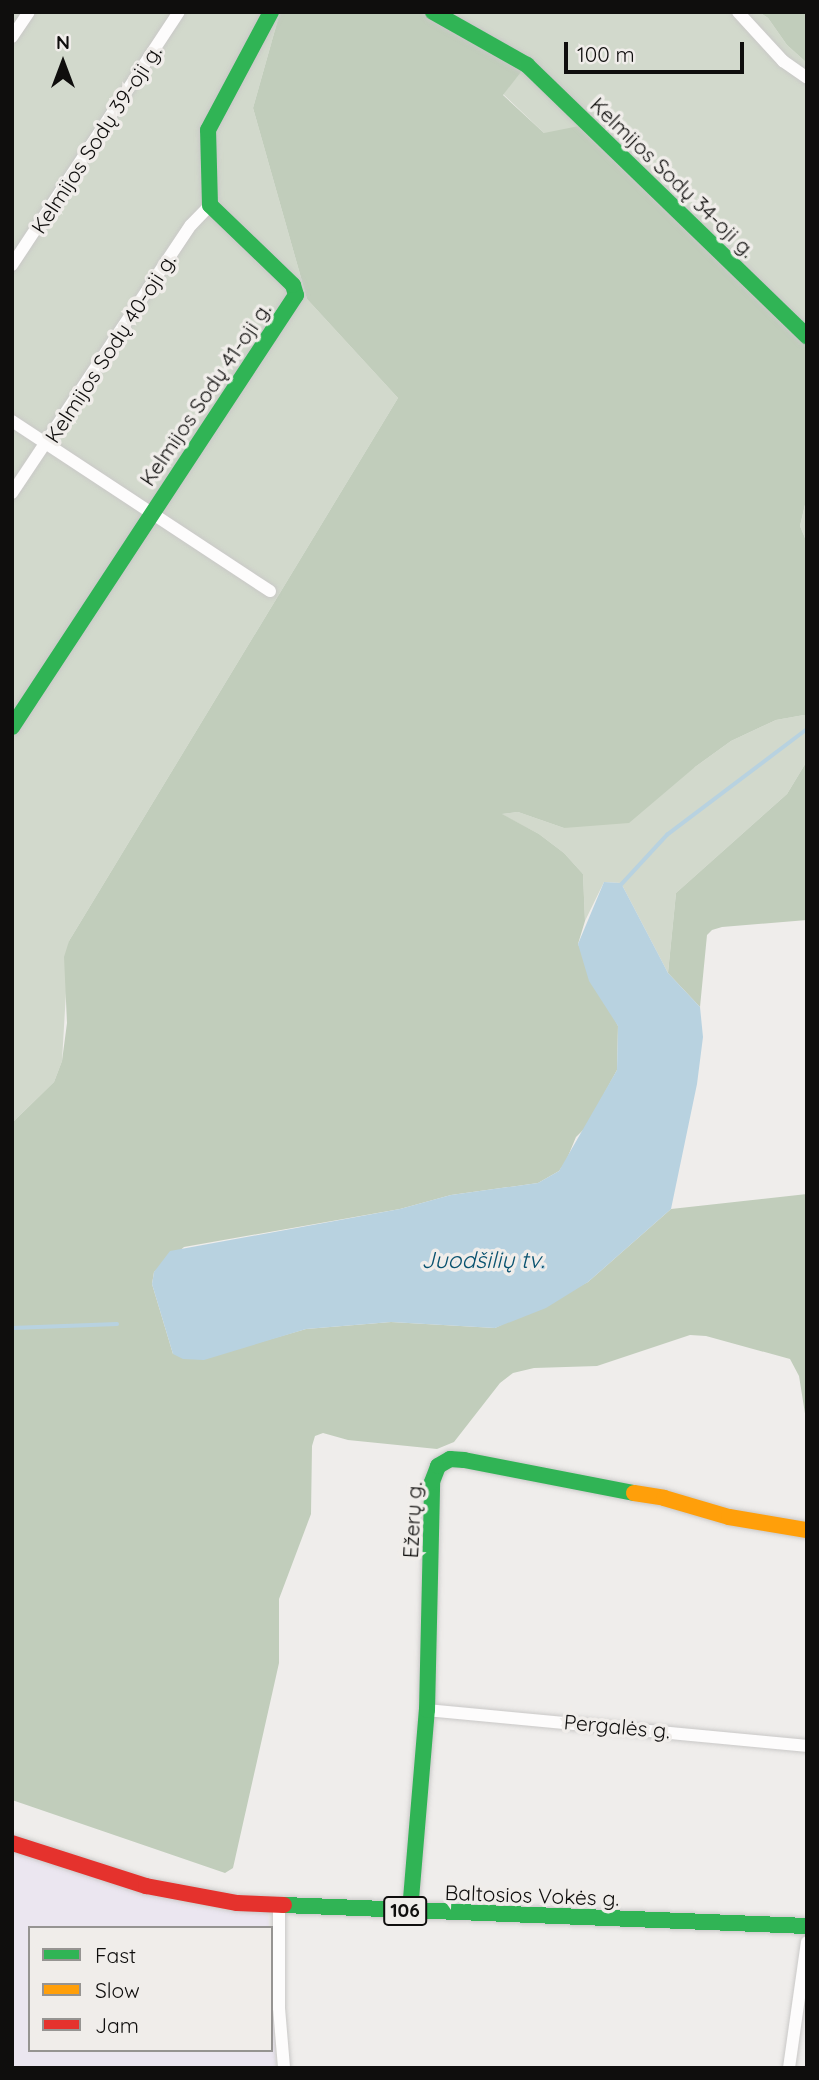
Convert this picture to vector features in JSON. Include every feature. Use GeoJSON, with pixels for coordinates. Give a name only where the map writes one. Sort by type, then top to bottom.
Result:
{"type":"FeatureCollection","features":[{"type":"Feature","properties":{"kind":"street"},"geometry":{"type":"LineString","coordinates":[[12,37],[29,12]]}},
{"type":"Feature","properties":{"kind":"street","name":"Kelmijos Sodų 39-oji g."},"geometry":{"type":"LineString","coordinates":[[12,265],[179,12]]}},
{"type":"Feature","properties":{"kind":"street"},"geometry":{"type":"LineString","coordinates":[[210,205],[208,130],[271,12]]}},
{"type":"Feature","properties":{"kind":"street","name":"Kelmijos Sodų 34-oji g."},"geometry":{"type":"LineString","coordinates":[[433,12],[527,65],[807,336]]}},
{"type":"Feature","properties":{"kind":"street"},"geometry":{"type":"LineString","coordinates":[[738,12],[783,61],[807,78]]}},
{"type":"Feature","properties":{"kind":"street","name":"Kelmijos Sodų 40-oji g."},"geometry":{"type":"LineString","coordinates":[[12,493],[191,225],[210,205]]}},
{"type":"Feature","properties":{"kind":"street","name":"Kelmijos Sodų 41-oji g."},"geometry":{"type":"LineString","coordinates":[[12,727],[296,295],[293,285],[210,205]]}},
{"type":"Feature","properties":{"kind":"street"},"geometry":{"type":"LineString","coordinates":[[12,421],[270,591]]}},
{"type":"Feature","properties":{"kind":"street","name":"Ežerų g."},"geometry":{"type":"LineString","coordinates":[[410,1911],[427,1710],[431,1616],[431,1494],[435,1473],[443,1461],[464,1460],[528,1471],[584,1485],[664,1498],[729,1517],[807,1530]]}},
{"type":"Feature","properties":{"kind":"street","name":"Pergalės g."},"geometry":{"type":"LineString","coordinates":[[427,1710],[807,1746]]}},
{"type":"Feature","properties":{"kind":"street","name":"Baltosios Vokės g."},"geometry":{"type":"LineString","coordinates":[[12,1843],[146,1886],[202,1898],[279,1906],[807,1926]]}},
{"type":"Feature","properties":{"kind":"street"},"geometry":{"type":"LineString","coordinates":[[279,1906],[279,2008],[284,2068]]}},
{"type":"Feature","properties":{"kind":"street"},"geometry":{"type":"LineString","coordinates":[[789,2068],[807,1942]]}},
{"type":"Feature","properties":{"kind":"shaded area"},"geometry":{"type":"Polygon","coordinates":[[[12,12],[280,12],[253,108],[307,299],[398,398],[69,941],[62,1061],[54,1082],[12,1123],[12,12]]]}},
{"type":"Feature","properties":{"kind":"shaded area"},"geometry":{"type":"Polygon","coordinates":[[[429,12],[759,12],[768,18],[787,45],[807,63],[807,344],[544,133],[503,94],[525,67],[429,12]]]}},
{"type":"Feature","properties":{"kind":"shaded area"},"geometry":{"type":"Polygon","coordinates":[[[807,496],[807,543],[800,526],[807,496]]]}},
{"type":"Feature","properties":{"kind":"shaded area"},"geometry":{"type":"Polygon","coordinates":[[[804,715],[807,718],[807,761],[787,794],[676,893],[668,973],[621,883],[604,882],[585,921],[583,874],[564,853],[539,834],[501,814],[518,812],[564,828],[695,767],[731,741],[776,720],[804,715]]]}},
{"type":"Feature","properties":{"kind":"shaded area"},"geometry":{"type":"Polygon","coordinates":[[[12,1849],[174,1900],[218,1910],[268,1912],[269,1926],[28,1926],[28,2052],[273,2052],[273,2012],[276,2068],[12,2068],[12,1849]]]}},
{"type":"Feature","properties":{"kind":"green space"},"geometry":{"type":"Polygon","coordinates":[[[280,12],[429,12],[525,67],[503,95],[544,133],[584,125],[807,344],[807,496],[800,526],[807,543],[807,718],[804,715],[776,720],[731,741],[695,767],[629,823],[564,828],[518,812],[502,814],[539,834],[564,853],[583,874],[585,921],[578,944],[618,1026],[617,1070],[586,1127],[576,1137],[566,1161],[559,1171],[538,1183],[451,1195],[400,1209],[184,1247],[154,1272],[152,1284],[173,1354],[257,1343],[306,1329],[391,1322],[495,1328],[588,1282],[671,1209],[807,1194],[807,1426],[799,1376],[790,1359],[706,1336],[690,1335],[597,1366],[534,1368],[513,1373],[500,1383],[454,1442],[437,1449],[348,1440],[323,1433],[315,1436],[312,1446],[311,1514],[279,1599],[279,1663],[233,1868],[225,1873],[12,1800],[12,1123],[54,1082],[62,1061],[67,1023],[64,957],[69,941],[398,398],[307,299],[253,108],[280,12]]]}},
{"type":"Feature","properties":{"kind":"green space"},"geometry":{"type":"Polygon","coordinates":[[[759,12],[807,12],[807,63],[787,45],[768,18],[759,12]]]}},
{"type":"Feature","properties":{"kind":"green space"},"geometry":{"type":"Polygon","coordinates":[[[807,761],[807,920],[712,930],[707,935],[700,1007],[668,973],[676,893],[787,794],[807,761]]]}},
{"type":"Feature","properties":{"kind":"water","name":"Juodšilių tv."},"geometry":{"type":"Polygon","coordinates":[[[604,882],[621,883],[668,973],[700,1007],[703,1037],[697,1084],[671,1209],[588,1282],[546,1308],[495,1328],[391,1322],[306,1329],[204,1360],[183,1359],[173,1354],[152,1284],[154,1272],[170,1251],[400,1209],[451,1195],[538,1183],[559,1171],[617,1070],[618,1026],[589,981],[578,944],[604,882]]]}},
{"type":"Feature","properties":{"kind":"waterway"},"geometry":{"type":"LineString","coordinates":[[619,887],[667,835],[807,729]]}},
{"type":"Feature","properties":{"kind":"waterway"},"geometry":{"type":"LineString","coordinates":[[12,1328],[117,1324]]}},
{"type":"Feature","properties":{"kind":"traffic: fast"},"geometry":{"type":"LineString","coordinates":[[12,727],[296,295],[293,285],[210,205],[208,130],[271,12]]}},
{"type":"Feature","properties":{"kind":"traffic: fast"},"geometry":{"type":"LineString","coordinates":[[433,12],[527,65],[807,336]]}},
{"type":"Feature","properties":{"kind":"traffic: fast"},"geometry":{"type":"LineString","coordinates":[[410,1911],[427,1710],[432,1482],[438,1466],[450,1459],[464,1460],[634,1493]]}},
{"type":"Feature","properties":{"kind":"traffic: fast"},"geometry":{"type":"LineString","coordinates":[[284,1905],[807,1926]]}},
{"type":"Feature","properties":{"kind":"traffic: slow"},"geometry":{"type":"LineString","coordinates":[[634,1493],[664,1498],[729,1517],[807,1530]]}},
{"type":"Feature","properties":{"kind":"traffic: jam"},"geometry":{"type":"LineString","coordinates":[[12,1843],[146,1886],[237,1903],[284,1905]]}}]}
